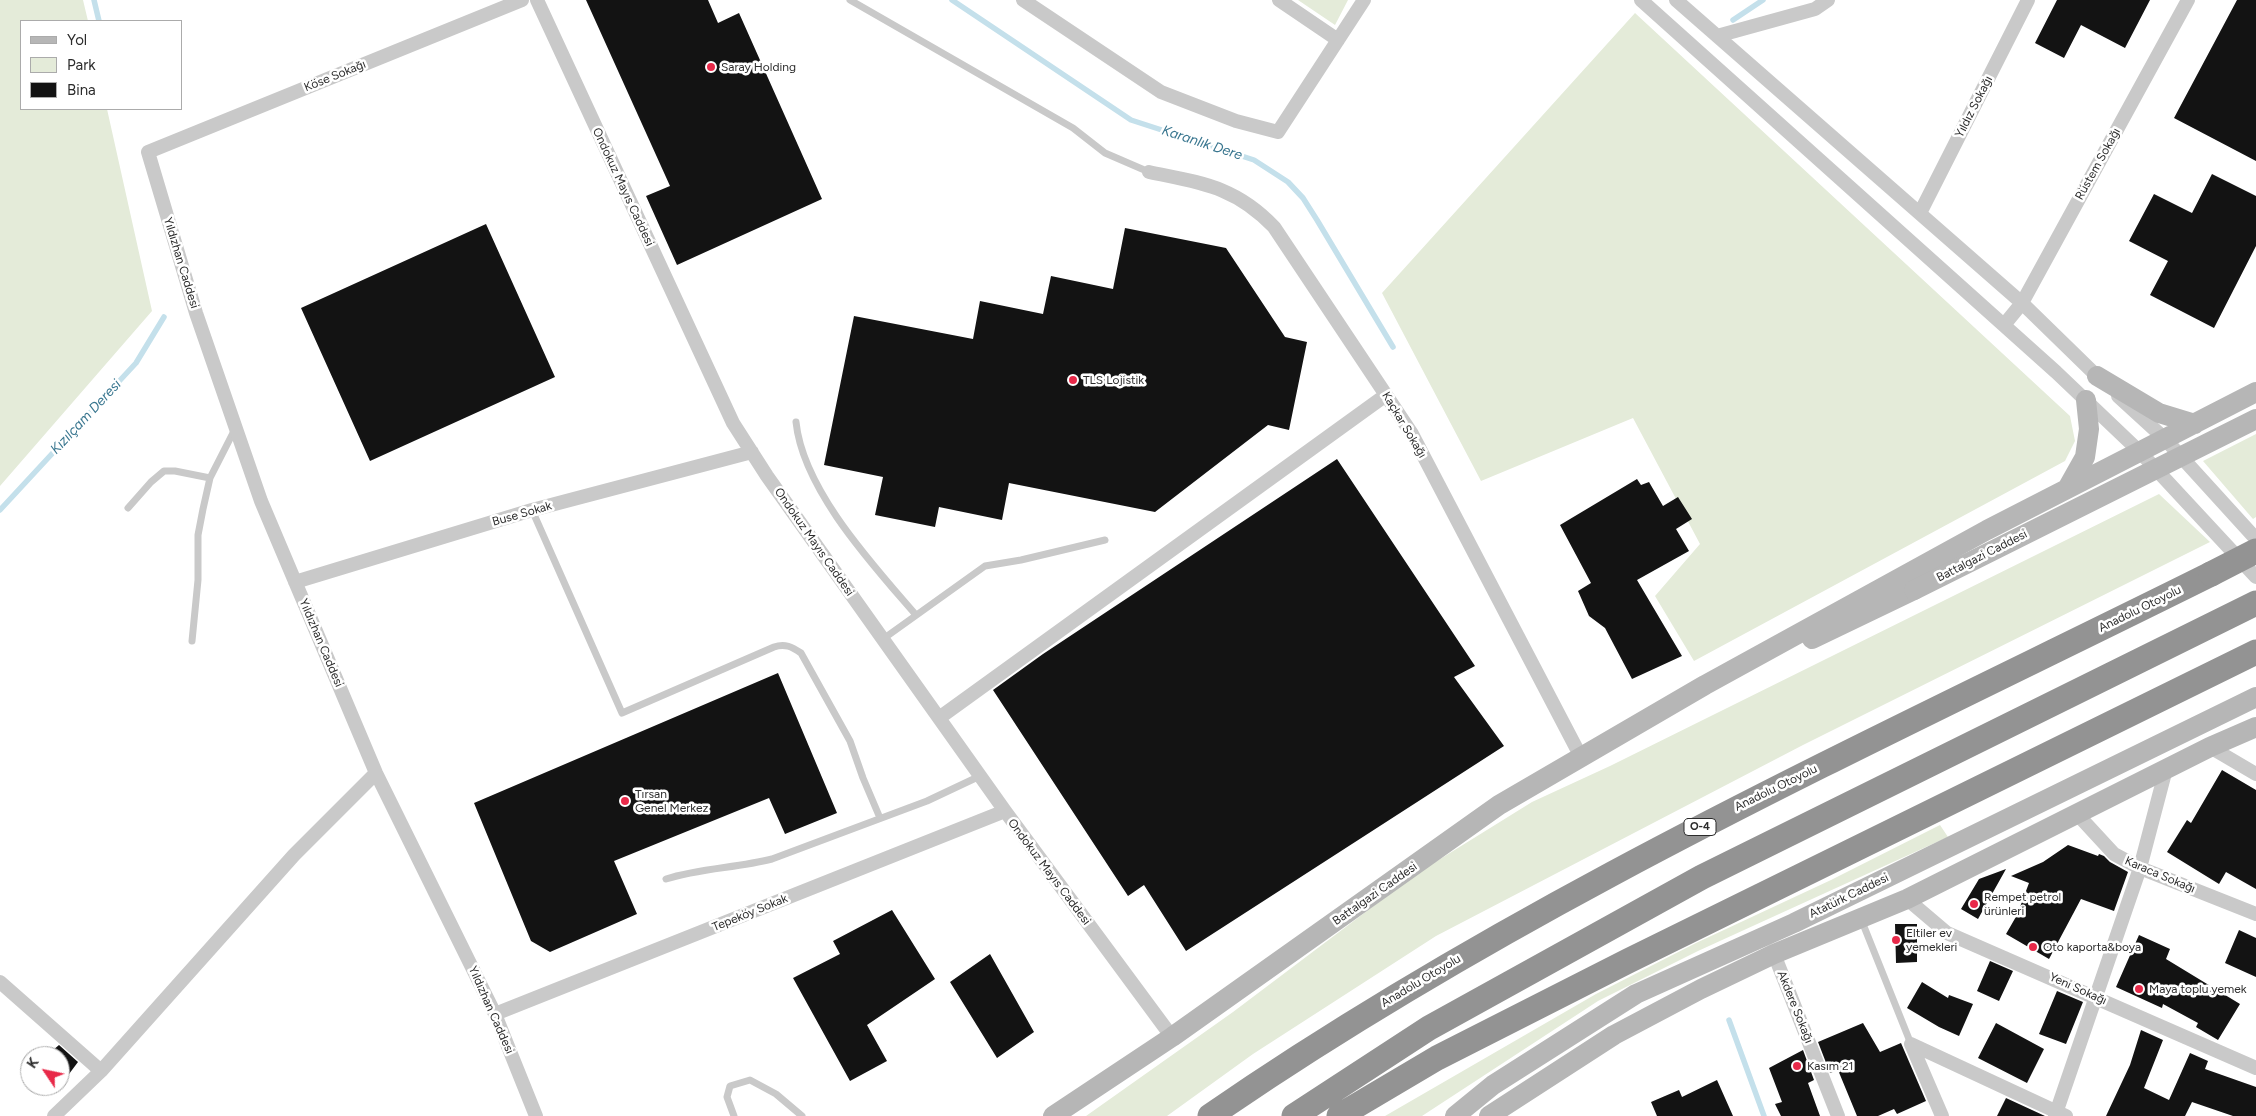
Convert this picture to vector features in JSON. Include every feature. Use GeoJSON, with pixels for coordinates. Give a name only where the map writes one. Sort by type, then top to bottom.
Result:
{"type":"FeatureCollection","features":[{"type":"Feature","properties":{"kind":"highway","name":"Anadolu Otoyolu"},"geometry":{"type":"LineString","coordinates":[[1210,1116],[1268,1076],[1415,984],[1514,926],[1726,813],[2256,551]]}},
{"type":"Feature","properties":{"kind":"highway"},"geometry":{"type":"LineString","coordinates":[[1294,1116],[1429,1028],[1702,877],[2246,608]]}},
{"type":"Feature","properties":{"kind":"highway"},"geometry":{"type":"LineString","coordinates":[[1339,1116],[1437,1058],[1593,978],[2256,652]]}},
{"type":"Feature","properties":{"kind":"main road"},"geometry":{"type":"LineString","coordinates":[[2097,376],[2159,413],[2194,424]]}},
{"type":"Feature","properties":{"kind":"main road","name":"Battalgazi Caddesi"},"geometry":{"type":"LineString","coordinates":[[1053,1116],[1172,1037],[1499,806],[1705,685],[1987,530],[2256,392]]}},
{"type":"Feature","properties":{"kind":"main road"},"geometry":{"type":"LineString","coordinates":[[2067,489],[2085,457],[2089,429],[2086,400]]}},
{"type":"Feature","properties":{"kind":"main road","name":"Battalgazi Caddesi"},"geometry":{"type":"LineString","coordinates":[[1705,685],[1846,625],[2256,419]]}},
{"type":"Feature","properties":{"kind":"main road","name":"Atatürk Caddesi"},"geometry":{"type":"LineString","coordinates":[[1455,1116],[1493,1085],[1636,994],[1794,923],[2256,697]]}},
{"type":"Feature","properties":{"kind":"main road","name":"Atatürk Caddesi"},"geometry":{"type":"LineString","coordinates":[[1489,1116],[1614,1035],[1701,989],[1774,954],[1907,899],[2078,815],[2210,747],[2256,727]]}},
{"type":"Feature","properties":{"kind":"street","name":"Köse Sokağı"},"geometry":{"type":"LineString","coordinates":[[148,152],[522,0]]}},
{"type":"Feature","properties":{"kind":"street","name":"Ondokuz Mayıs Caddesi"},"geometry":{"type":"LineString","coordinates":[[537,0],[729,415],[752,452],[980,776],[1172,1037]]}},
{"type":"Feature","properties":{"kind":"street"},"geometry":{"type":"LineString","coordinates":[[1023,0],[1160,92],[1236,121],[1278,132],[1364,0]]}},
{"type":"Feature","properties":{"kind":"street"},"geometry":{"type":"LineString","coordinates":[[1279,0],[1338,40]]}},
{"type":"Feature","properties":{"kind":"street"},"geometry":{"type":"LineString","coordinates":[[1641,0],[2086,400],[2140,452],[2256,577]]}},
{"type":"Feature","properties":{"kind":"street"},"geometry":{"type":"LineString","coordinates":[[1676,0],[2022,303],[2164,439],[2256,539]]}},
{"type":"Feature","properties":{"kind":"street"},"geometry":{"type":"LineString","coordinates":[[1717,36],[1815,9],[1828,0]]}},
{"type":"Feature","properties":{"kind":"street","name":"Yıldız Sokağı"},"geometry":{"type":"LineString","coordinates":[[1920,213],[2028,0]]}},
{"type":"Feature","properties":{"kind":"street","name":"Rüstem Sokağı"},"geometry":{"type":"LineString","coordinates":[[2004,325],[2022,303],[2188,0]]}},
{"type":"Feature","properties":{"kind":"street","name":"Yıldızhan Caddesi"},"geometry":{"type":"LineString","coordinates":[[148,152],[196,313],[261,501],[376,773],[495,1014],[536,1116]]}},
{"type":"Feature","properties":{"kind":"street","name":"Kaçkar Sokağı"},"geometry":{"type":"LineString","coordinates":[[1149,172],[1219,188],[1237,196],[1263,216],[1286,243],[1412,434],[1581,758]]}},
{"type":"Feature","properties":{"kind":"street"},"geometry":{"type":"LineString","coordinates":[[939,718],[1386,395]]}},
{"type":"Feature","properties":{"kind":"street","name":"Buse Sokak"},"geometry":{"type":"LineString","coordinates":[[295,582],[532,510],[752,452]]}},
{"type":"Feature","properties":{"kind":"street"},"geometry":{"type":"LineString","coordinates":[[2210,747],[2256,774]]}},
{"type":"Feature","properties":{"kind":"street"},"geometry":{"type":"LineString","coordinates":[[1911,1044],[2059,1114],[2140,868],[2166,769]]}},
{"type":"Feature","properties":{"kind":"street"},"geometry":{"type":"LineString","coordinates":[[54,1116],[101,1071],[294,855],[376,773]]}},
{"type":"Feature","properties":{"kind":"street","name":"Tepeköy Sokak"},"geometry":{"type":"LineString","coordinates":[[495,1014],[1005,811]]}},
{"type":"Feature","properties":{"kind":"street","name":"Karaca Sokağı"},"geometry":{"type":"LineString","coordinates":[[2078,815],[2114,854],[2140,868],[2256,914]]}},
{"type":"Feature","properties":{"kind":"street","name":"Yeni Sokağı"},"geometry":{"type":"LineString","coordinates":[[1907,899],[1947,933],[2256,1068]]}},
{"type":"Feature","properties":{"kind":"street","name":"Akdere Sokağı"},"geometry":{"type":"LineString","coordinates":[[1774,954],[1838,1116]]}},
{"type":"Feature","properties":{"kind":"street"},"geometry":{"type":"LineString","coordinates":[[0,982],[101,1071]]}},
{"type":"Feature","properties":{"kind":"street"},"geometry":{"type":"LineString","coordinates":[[1911,1044],[1942,1116]]}},
{"type":"Feature","properties":{"kind":"lane"},"geometry":{"type":"LineString","coordinates":[[850,0],[1073,128],[1105,153],[1149,172]]}},
{"type":"Feature","properties":{"kind":"lane"},"geometry":{"type":"LineString","coordinates":[[796,422],[802,454],[834,512],[861,551],[916,615]]}},
{"type":"Feature","properties":{"kind":"lane"},"geometry":{"type":"LineString","coordinates":[[192,641],[198,580],[198,535],[210,478],[236,428]]}},
{"type":"Feature","properties":{"kind":"lane"},"geometry":{"type":"LineString","coordinates":[[128,508],[151,482],[164,471],[175,471],[210,478]]}},
{"type":"Feature","properties":{"kind":"lane"},"geometry":{"type":"LineString","coordinates":[[532,510],[622,713],[781,645],[788,646],[801,654],[850,741],[880,818]]}},
{"type":"Feature","properties":{"kind":"lane"},"geometry":{"type":"LineString","coordinates":[[883,639],[984,566],[1021,560],[1105,540]]}},
{"type":"Feature","properties":{"kind":"lane"},"geometry":{"type":"LineString","coordinates":[[666,879],[682,874],[746,865],[772,859],[927,801],[980,776]]}},
{"type":"Feature","properties":{"kind":"lane"},"geometry":{"type":"LineString","coordinates":[[1861,919],[1911,1044]]}},
{"type":"Feature","properties":{"kind":"lane"},"geometry":{"type":"LineString","coordinates":[[734,1116],[727,1097],[730,1086],[750,1080],[776,1094],[802,1116]]}},
{"type":"Feature","properties":{"kind":"green space"},"geometry":{"type":"Polygon","coordinates":[[[0,0],[83,0],[88,20],[20,20],[20,110],[107,110],[152,311],[0,486],[0,0]]]}},
{"type":"Feature","properties":{"kind":"green space"},"geometry":{"type":"Polygon","coordinates":[[[1298,0],[1348,0],[1335,25],[1298,0]]]}},
{"type":"Feature","properties":{"kind":"green space"},"geometry":{"type":"Polygon","coordinates":[[[1635,13],[2070,416],[2075,441],[2065,461],[1694,661],[1655,596],[1700,544],[1633,418],[1481,481],[1382,293],[1635,13]]]}},
{"type":"Feature","properties":{"kind":"green space"},"geometry":{"type":"Polygon","coordinates":[[[2256,434],[2256,517],[2253,519],[2203,461],[2256,434]]]}},
{"type":"Feature","properties":{"kind":"green space"},"geometry":{"type":"Polygon","coordinates":[[[2159,494],[2210,542],[1803,745],[1436,936],[1253,1054],[1167,1116],[1086,1116],[1233,1012],[1416,874],[1532,802],[1610,766],[2159,494]]]}},
{"type":"Feature","properties":{"kind":"green space"},"geometry":{"type":"Polygon","coordinates":[[[1940,825],[1948,837],[1698,951],[1598,1001],[1422,1116],[1385,1116],[1596,994],[1696,943],[1831,880],[1940,825]]]}},
{"type":"Feature","properties":{"kind":"building"},"geometry":{"type":"Polygon","coordinates":[[[586,0],[708,0],[718,23],[739,13],[822,199],[677,265],[646,196],[670,186],[586,0]]]}},
{"type":"Feature","properties":{"kind":"building"},"geometry":{"type":"Polygon","coordinates":[[[2057,0],[2150,0],[2125,48],[2081,25],[2064,58],[2035,43],[2057,0]]]}},
{"type":"Feature","properties":{"kind":"building"},"geometry":{"type":"Polygon","coordinates":[[[2237,0],[2256,0],[2256,161],[2174,118],[2237,0]]]}},
{"type":"Feature","properties":{"kind":"building"},"geometry":{"type":"Polygon","coordinates":[[[2212,174],[2256,196],[2256,246],[2214,328],[2150,295],[2168,261],[2129,241],[2154,194],[2192,213],[2212,174]]]}},
{"type":"Feature","properties":{"kind":"building"},"geometry":{"type":"Polygon","coordinates":[[[486,224],[555,377],[370,461],[301,308],[486,224]]]}},
{"type":"Feature","properties":{"kind":"building"},"geometry":{"type":"Polygon","coordinates":[[[1125,228],[1226,248],[1285,337],[1307,342],[1289,430],[1268,425],[1155,512],[1009,483],[1002,520],[939,507],[935,527],[875,515],[883,477],[824,465],[854,316],[973,339],[980,301],[1043,314],[1051,276],[1113,289],[1125,228]]]}},
{"type":"Feature","properties":{"kind":"building"},"geometry":{"type":"Polygon","coordinates":[[[1337,459],[1475,666],[1454,677],[1504,746],[1186,951],[1144,885],[1128,896],[993,690],[1043,654],[1337,459]]]}},
{"type":"Feature","properties":{"kind":"building"},"geometry":{"type":"Polygon","coordinates":[[[1637,479],[1641,485],[1649,482],[1663,506],[1678,497],[1692,519],[1676,529],[1689,551],[1637,580],[1682,656],[1632,679],[1605,628],[1589,616],[1578,591],[1591,583],[1560,525],[1637,479]]]}},
{"type":"Feature","properties":{"kind":"building"},"geometry":{"type":"Polygon","coordinates":[[[778,673],[837,813],[785,834],[769,798],[614,861],[637,914],[550,952],[531,941],[474,803],[778,673]]]}},
{"type":"Feature","properties":{"kind":"building"},"geometry":{"type":"Polygon","coordinates":[[[2222,770],[2256,790],[2256,889],[2226,872],[2219,884],[2167,852],[2187,820],[2191,823],[2222,770]]]}},
{"type":"Feature","properties":{"kind":"building"},"geometry":{"type":"Polygon","coordinates":[[[2068,845],[2098,856],[2099,854],[2104,856],[2110,862],[2128,872],[2114,911],[2081,899],[2049,959],[2006,934],[2017,915],[2029,883],[2011,876],[2043,862],[2068,845]]]}},
{"type":"Feature","properties":{"kind":"building"},"geometry":{"type":"Polygon","coordinates":[[[2006,869],[1978,919],[1961,909],[1979,879],[2006,869]]]}},
{"type":"Feature","properties":{"kind":"building"},"geometry":{"type":"Polygon","coordinates":[[[892,910],[935,979],[867,1025],[887,1061],[850,1081],[793,978],[840,954],[833,941],[892,910]]]}},
{"type":"Feature","properties":{"kind":"building"},"geometry":{"type":"Polygon","coordinates":[[[1895,924],[1917,924],[1917,962],[1896,963],[1895,924]]]}},
{"type":"Feature","properties":{"kind":"building"},"geometry":{"type":"Polygon","coordinates":[[[2239,930],[2256,938],[2256,977],[2225,963],[2239,930]]]}},
{"type":"Feature","properties":{"kind":"building"},"geometry":{"type":"Polygon","coordinates":[[[2139,935],[2170,949],[2166,959],[2240,1004],[2218,1040],[2196,1027],[2198,1023],[2163,1004],[2162,1008],[2116,987],[2139,935]]]}},
{"type":"Feature","properties":{"kind":"building"},"geometry":{"type":"Polygon","coordinates":[[[990,954],[1034,1032],[997,1058],[950,982],[990,954]]]}},
{"type":"Feature","properties":{"kind":"building"},"geometry":{"type":"Polygon","coordinates":[[[1990,961],[2013,971],[1999,1001],[1977,991],[1990,961]]]}},
{"type":"Feature","properties":{"kind":"building"},"geometry":{"type":"Polygon","coordinates":[[[1922,982],[1948,998],[1949,995],[1973,1004],[1959,1036],[1939,1027],[1907,1008],[1922,982]]]}},
{"type":"Feature","properties":{"kind":"building"},"geometry":{"type":"Polygon","coordinates":[[[2057,991],[2083,1002],[2066,1044],[2039,1034],[2057,991]]]}},
{"type":"Feature","properties":{"kind":"building"},"geometry":{"type":"Polygon","coordinates":[[[1863,1023],[1880,1052],[1901,1043],[1926,1101],[1897,1114],[1894,1109],[1878,1116],[1857,1116],[1838,1070],[1830,1073],[1818,1042],[1863,1023]]]}},
{"type":"Feature","properties":{"kind":"building"},"geometry":{"type":"Polygon","coordinates":[[[1996,1023],[2044,1049],[2027,1083],[1978,1058],[1996,1023]]]}},
{"type":"Feature","properties":{"kind":"building"},"geometry":{"type":"Polygon","coordinates":[[[2141,1030],[2163,1040],[2144,1088],[2169,1100],[2190,1053],[2208,1061],[2205,1069],[2256,1087],[2256,1116],[2233,1116],[2192,1102],[2185,1116],[2106,1116],[2130,1065],[2141,1030]]]}},
{"type":"Feature","properties":{"kind":"building"},"geometry":{"type":"Polygon","coordinates":[[[1803,1050],[1814,1080],[1808,1083],[1820,1116],[1781,1116],[1775,1104],[1782,1102],[1769,1068],[1803,1050]]]}},
{"type":"Feature","properties":{"kind":"building"},"geometry":{"type":"Polygon","coordinates":[[[70,1055],[78,1062],[70,1073],[70,1055]]]}},
{"type":"Feature","properties":{"kind":"building"},"geometry":{"type":"Polygon","coordinates":[[[1717,1080],[1733,1116],[1657,1116],[1651,1102],[1679,1090],[1682,1097],[1717,1080]]]}},
{"type":"Feature","properties":{"kind":"building"},"geometry":{"type":"Polygon","coordinates":[[[2006,1098],[2045,1116],[1997,1116],[2006,1098]]]}},
{"type":"Feature","properties":{"kind":"waterway","name":"Kızılçam Deresi"},"geometry":{"type":"LineString","coordinates":[[94,0],[99,20]]}},
{"type":"Feature","properties":{"kind":"waterway","name":"Karanlık Dere"},"geometry":{"type":"LineString","coordinates":[[952,0],[1131,120],[1254,160],[1288,182],[1303,198],[1393,347]]}},
{"type":"Feature","properties":{"kind":"waterway"},"geometry":{"type":"LineString","coordinates":[[1733,20],[1763,0]]}},
{"type":"Feature","properties":{"kind":"waterway","name":"Kızılçam Deresi"},"geometry":{"type":"LineString","coordinates":[[0,510],[136,363],[164,317]]}},
{"type":"Feature","properties":{"kind":"waterway","name":"Karanlık Dere"},"geometry":{"type":"LineString","coordinates":[[1729,1020],[1764,1116]]}},
{"type":"Feature","properties":{"kind":"place","name":"Saray Holding"},"geometry":{"type":"Point","coordinates":[711,67]}},
{"type":"Feature","properties":{"kind":"place","name":"TLS Lojistik"},"geometry":{"type":"Point","coordinates":[1073,380]}},
{"type":"Feature","properties":{"kind":"place","name":"Tırsan Genel Merkez"},"geometry":{"type":"Point","coordinates":[625,801]}},
{"type":"Feature","properties":{"kind":"place","name":"Rempet petrol ürünleri"},"geometry":{"type":"Point","coordinates":[1974,904]}},
{"type":"Feature","properties":{"kind":"place","name":"Eltiler ev yemekleri"},"geometry":{"type":"Point","coordinates":[1896,940]}},
{"type":"Feature","properties":{"kind":"place","name":"Oto kaporta&boya"},"geometry":{"type":"Point","coordinates":[2033,947]}},
{"type":"Feature","properties":{"kind":"place","name":"Maya toplu yemek"},"geometry":{"type":"Point","coordinates":[2139,989]}},
{"type":"Feature","properties":{"kind":"place","name":"Kasım 21"},"geometry":{"type":"Point","coordinates":[1797,1066]}}]}
